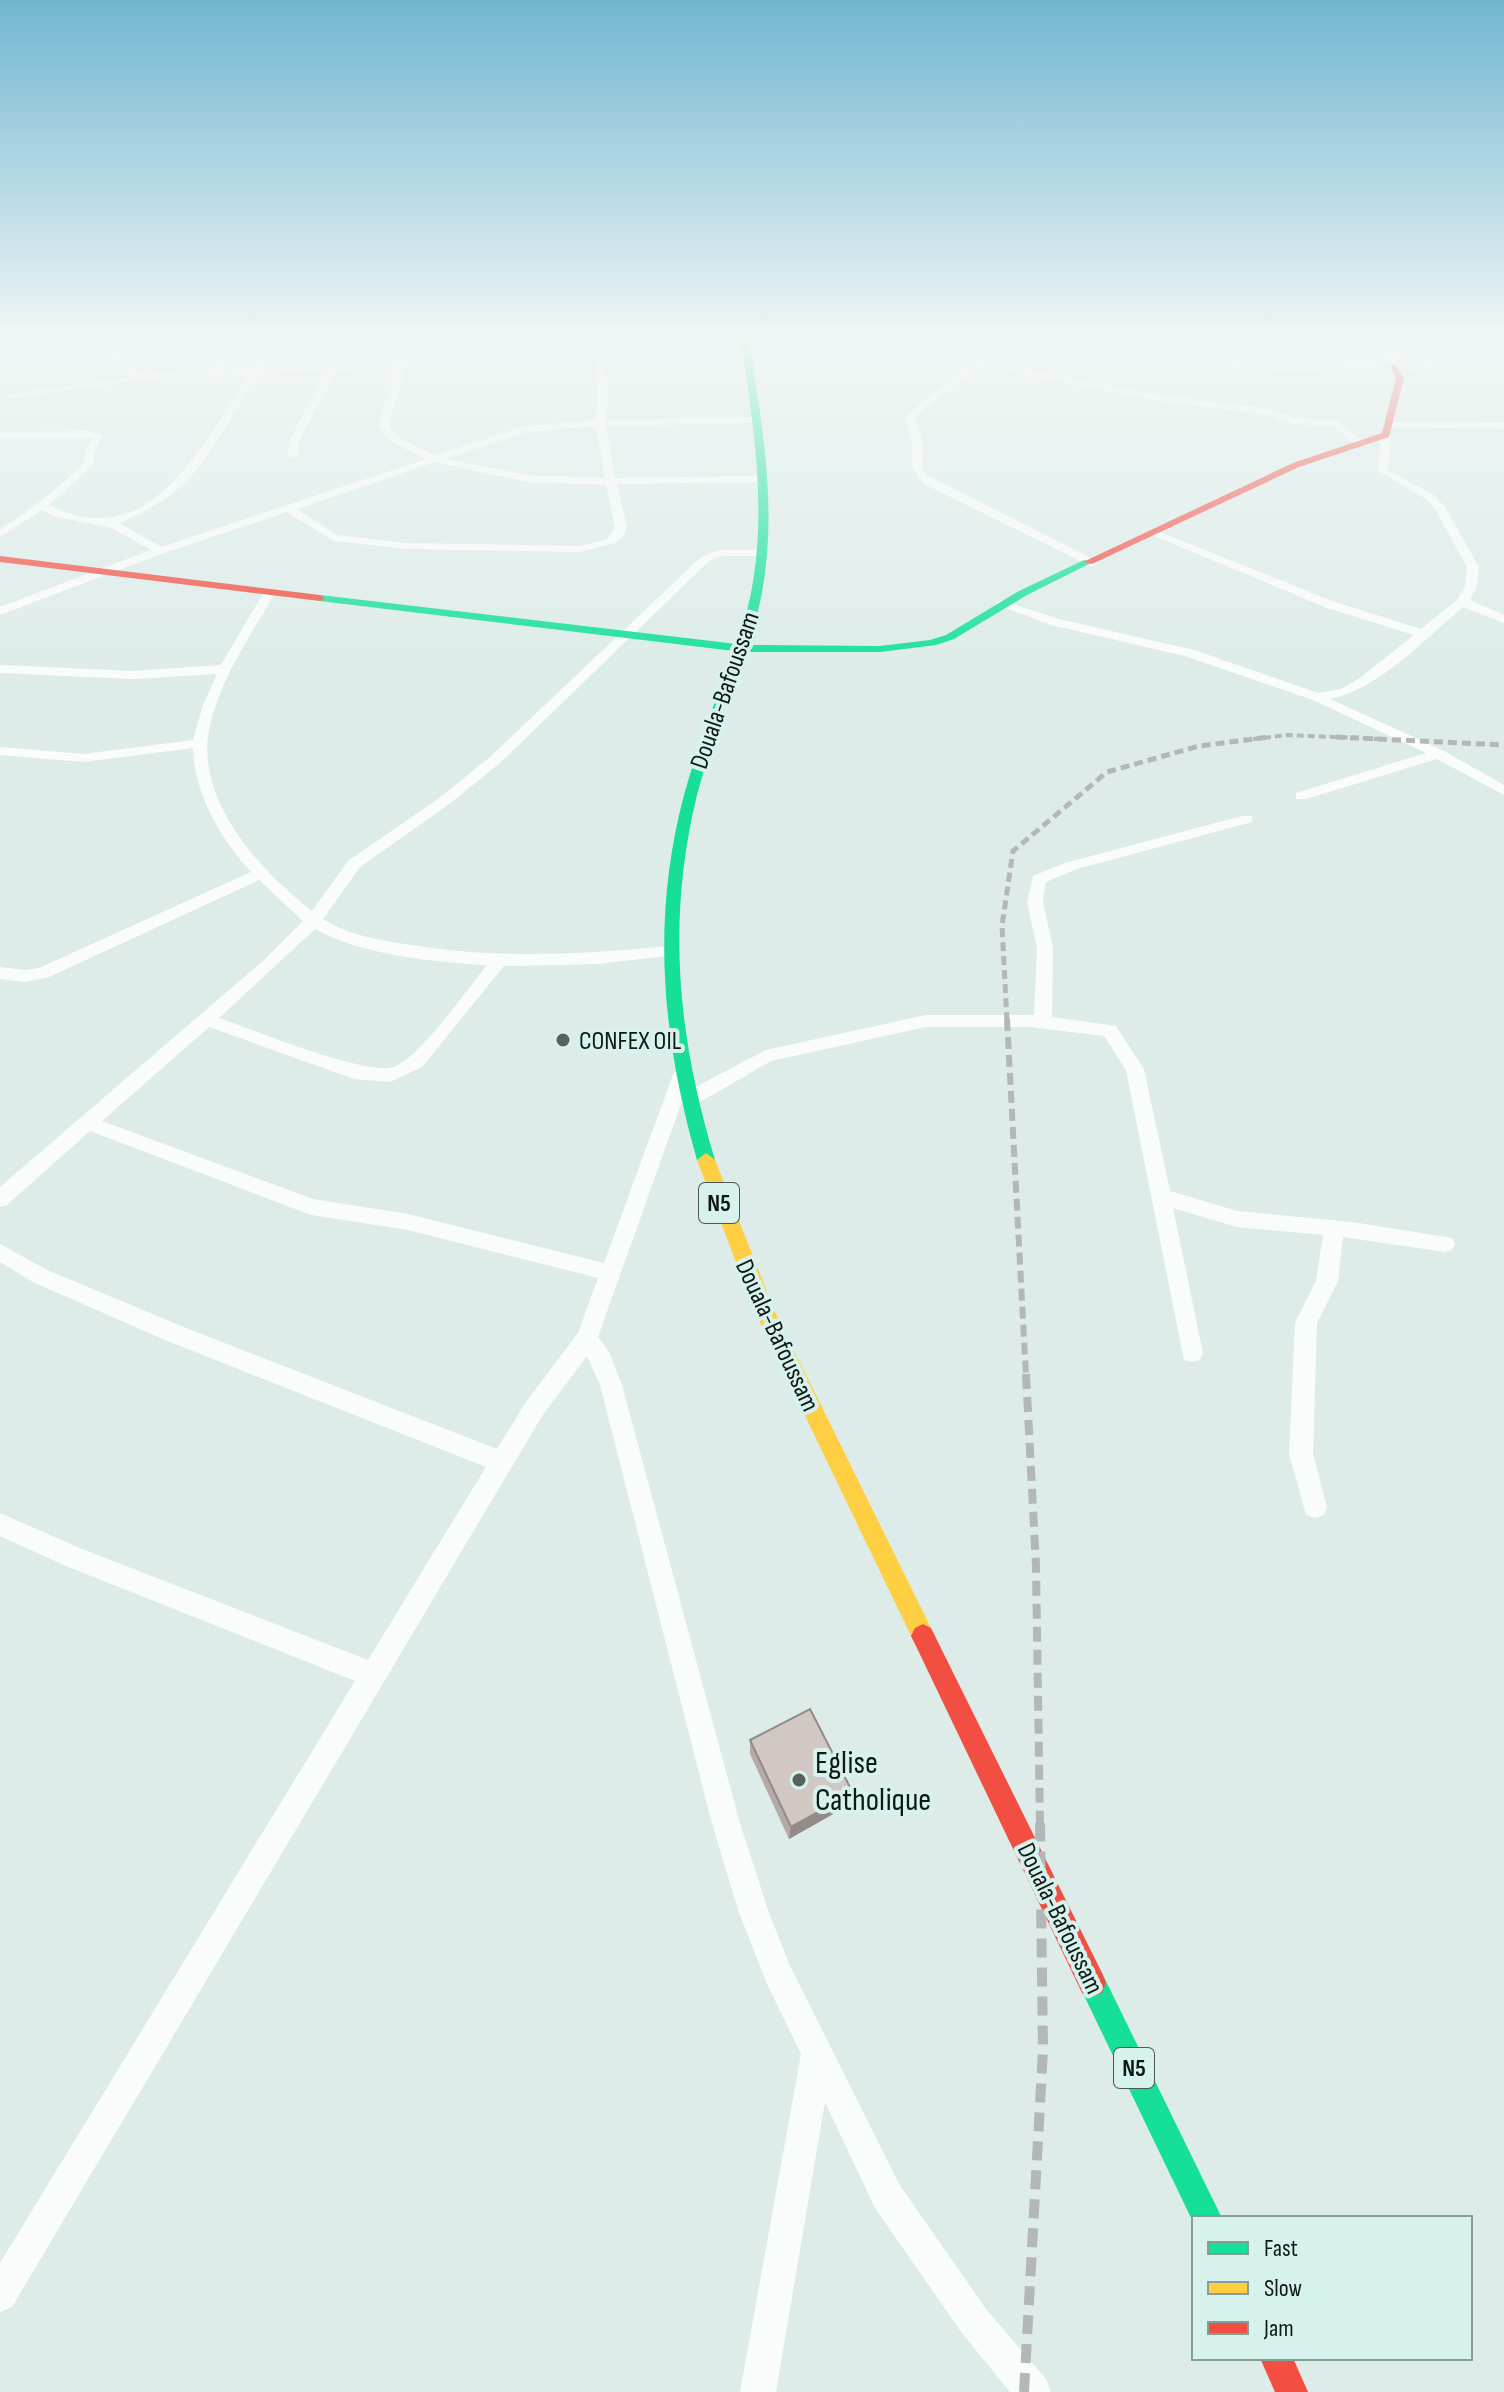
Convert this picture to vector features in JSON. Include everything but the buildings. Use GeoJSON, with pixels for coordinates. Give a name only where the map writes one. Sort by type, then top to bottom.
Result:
{"type":"FeatureCollection","features":[{"type":"Feature","properties":{"kind":"main road","name":"Douala-Bafoussam"},"geometry":{"type":"LineString","coordinates":[[758,452],[763,553],[757,589],[682,820],[672,889],[668,951],[670,997],[688,1100],[714,1193],[765,1312],[1206,2216]]}},
{"type":"Feature","properties":{"kind":"main road"},"geometry":{"type":"LineString","coordinates":[[0,559],[738,648],[868,650],[932,643],[957,633],[1001,604],[1296,465],[1333,452]]}},
{"type":"Feature","properties":{"kind":"main road"},"geometry":{"type":"LineString","coordinates":[[1277,2360],[1292,2392]]}},
{"type":"Feature","properties":{"kind":"street"},"geometry":{"type":"LineString","coordinates":[[0,534],[42,506],[90,462],[89,452]]}},
{"type":"Feature","properties":{"kind":"street"},"geometry":{"type":"LineString","coordinates":[[108,523],[152,504],[171,491],[205,452]]}},
{"type":"Feature","properties":{"kind":"street"},"geometry":{"type":"LineString","coordinates":[[419,452],[473,469],[574,483],[760,479]]}},
{"type":"Feature","properties":{"kind":"street"},"geometry":{"type":"LineString","coordinates":[[0,611],[160,551],[453,452]]}},
{"type":"Feature","properties":{"kind":"street"},"geometry":{"type":"LineString","coordinates":[[287,507],[337,539],[423,547],[580,549],[611,541],[621,531],[606,452]]}},
{"type":"Feature","properties":{"kind":"street"},"geometry":{"type":"LineString","coordinates":[[915,452],[918,472],[928,482],[1093,563]]}},
{"type":"Feature","properties":{"kind":"street"},"geometry":{"type":"LineString","coordinates":[[1317,697],[1353,689],[1403,652],[1463,601],[1473,576],[1467,555],[1436,501],[1383,471],[1385,452]]}},
{"type":"Feature","properties":{"kind":"street"},"geometry":{"type":"LineString","coordinates":[[42,506],[60,515],[108,523],[160,551]]}},
{"type":"Feature","properties":{"kind":"street"},"geometry":{"type":"LineString","coordinates":[[1153,533],[1331,605],[1422,633]]}},
{"type":"Feature","properties":{"kind":"street"},"geometry":{"type":"LineString","coordinates":[[0,1199],[207,1020],[313,921],[354,864],[443,802],[495,760],[709,556],[727,552],[763,553]]}},
{"type":"Feature","properties":{"kind":"street"},"geometry":{"type":"LineString","coordinates":[[269,593],[227,669],[206,716],[200,743],[215,804],[227,831],[261,873],[313,921],[336,934],[368,943],[435,956],[498,963],[563,962],[668,951]]}},
{"type":"Feature","properties":{"kind":"street"},"geometry":{"type":"LineString","coordinates":[[1463,601],[1474,609],[1504,619]]}},
{"type":"Feature","properties":{"kind":"street"},"geometry":{"type":"LineString","coordinates":[[1001,604],[1055,622],[1189,653],[1317,697],[1439,754],[1504,791]]}},
{"type":"Feature","properties":{"kind":"street"},"geometry":{"type":"LineString","coordinates":[[0,669],[132,675],[227,669]]}},
{"type":"Feature","properties":{"kind":"street"},"geometry":{"type":"LineString","coordinates":[[0,751],[83,758],[200,743]]}},
{"type":"Feature","properties":{"kind":"street"},"geometry":{"type":"LineString","coordinates":[[1301,796],[1439,754]]}},
{"type":"Feature","properties":{"kind":"street"},"geometry":{"type":"LineString","coordinates":[[1043,1023],[1045,948],[1035,902],[1039,879],[1071,866],[1247,819]]}},
{"type":"Feature","properties":{"kind":"street"},"geometry":{"type":"LineString","coordinates":[[0,973],[25,976],[43,973],[261,873]]}},
{"type":"Feature","properties":{"kind":"street"},"geometry":{"type":"LineString","coordinates":[[207,1020],[361,1074],[384,1078],[400,1073],[416,1062],[498,963]]}},
{"type":"Feature","properties":{"kind":"street"},"geometry":{"type":"LineString","coordinates":[[688,1100],[766,1056],[926,1021],[1043,1023],[1110,1030],[1135,1069],[1192,1353]]}},
{"type":"Feature","properties":{"kind":"street"},"geometry":{"type":"LineString","coordinates":[[0,2295],[534,1409],[587,1338],[682,1075]]}},
{"type":"Feature","properties":{"kind":"street"},"geometry":{"type":"LineString","coordinates":[[88,1123],[311,1207],[408,1222],[610,1273]]}},
{"type":"Feature","properties":{"kind":"street"},"geometry":{"type":"LineString","coordinates":[[1162,1197],[1237,1219],[1445,1244]]}},
{"type":"Feature","properties":{"kind":"street"},"geometry":{"type":"LineString","coordinates":[[1315,1507],[1301,1454],[1306,1323],[1327,1281],[1334,1229]]}},
{"type":"Feature","properties":{"kind":"street"},"geometry":{"type":"LineString","coordinates":[[0,1252],[40,1276],[173,1333],[502,1462]]}},
{"type":"Feature","properties":{"kind":"street"},"geometry":{"type":"LineString","coordinates":[[587,1338],[601,1359],[611,1385],[729,1835],[778,1973],[887,2196],[974,2321],[1033,2392]]}},
{"type":"Feature","properties":{"kind":"street"},"geometry":{"type":"LineString","coordinates":[[0,1524],[75,1558],[373,1675]]}},
{"type":"Feature","properties":{"kind":"street"},"geometry":{"type":"LineString","coordinates":[[758,2392],[817,2054]]}},
{"type":"Feature","properties":{"kind":"railway"},"geometry":{"type":"LineString","coordinates":[[1258,738],[1287,735],[1359,738]]}},
{"type":"Feature","properties":{"kind":"railway"},"geometry":{"type":"LineString","coordinates":[[1258,738],[1269,737]]}},
{"type":"Feature","properties":{"kind":"railway"},"geometry":{"type":"LineString","coordinates":[[1336,737],[1359,738]]}},
{"type":"Feature","properties":{"kind":"railway"},"geometry":{"type":"LineString","coordinates":[[1007,1021],[1002,926],[1013,851],[1107,772],[1199,746],[1258,738]]}},
{"type":"Feature","properties":{"kind":"railway"},"geometry":{"type":"LineString","coordinates":[[1253,739],[1258,738]]}},
{"type":"Feature","properties":{"kind":"railway"},"geometry":{"type":"LineString","coordinates":[[1359,738],[1380,739]]}},
{"type":"Feature","properties":{"kind":"railway"},"geometry":{"type":"LineString","coordinates":[[1359,738],[1504,745]]}},
{"type":"Feature","properties":{"kind":"railway"},"geometry":{"type":"LineString","coordinates":[[1007,1019],[1026,1376]]}},
{"type":"Feature","properties":{"kind":"railway"},"geometry":{"type":"LineString","coordinates":[[1026,1374],[1036,1566],[1040,1825]]}},
{"type":"Feature","properties":{"kind":"railway"},"geometry":{"type":"LineString","coordinates":[[1024,2392],[1043,2050],[1040,1823]]}},
{"type":"Feature","properties":{"kind":"traffic: fast"},"geometry":{"type":"LineString","coordinates":[[706,1160],[690,1107],[679,1054],[670,952],[673,900],[679,849],[691,796],[706,743],[757,597],[765,517],[760,452]]}},
{"type":"Feature","properties":{"kind":"traffic: fast"},"geometry":{"type":"LineString","coordinates":[[320,598],[738,648],[880,649],[932,643],[950,637],[1023,593],[1088,562]]}},
{"type":"Feature","properties":{"kind":"traffic: fast"},"geometry":{"type":"LineString","coordinates":[[1092,1983],[1206,2216]]}},
{"type":"Feature","properties":{"kind":"traffic: slow"},"geometry":{"type":"LineString","coordinates":[[706,1160],[765,1312],[923,1636]]}},
{"type":"Feature","properties":{"kind":"traffic: jam"},"geometry":{"type":"LineString","coordinates":[[1088,562],[1296,465],[1336,452]]}},
{"type":"Feature","properties":{"kind":"traffic: jam"},"geometry":{"type":"LineString","coordinates":[[0,559],[320,598]]}},
{"type":"Feature","properties":{"kind":"traffic: jam"},"geometry":{"type":"LineString","coordinates":[[923,1636],[1092,1983]]}},
{"type":"Feature","properties":{"kind":"traffic: jam"},"geometry":{"type":"LineString","coordinates":[[1277,2360],[1292,2392]]}},
{"type":"Feature","properties":{"kind":"place","name":"CONFEX OIL"},"geometry":{"type":"Point","coordinates":[563,1040]}},
{"type":"Feature","properties":{"kind":"place","name":"Eglise Catholique"},"geometry":{"type":"Point","coordinates":[799,1780]}}]}
